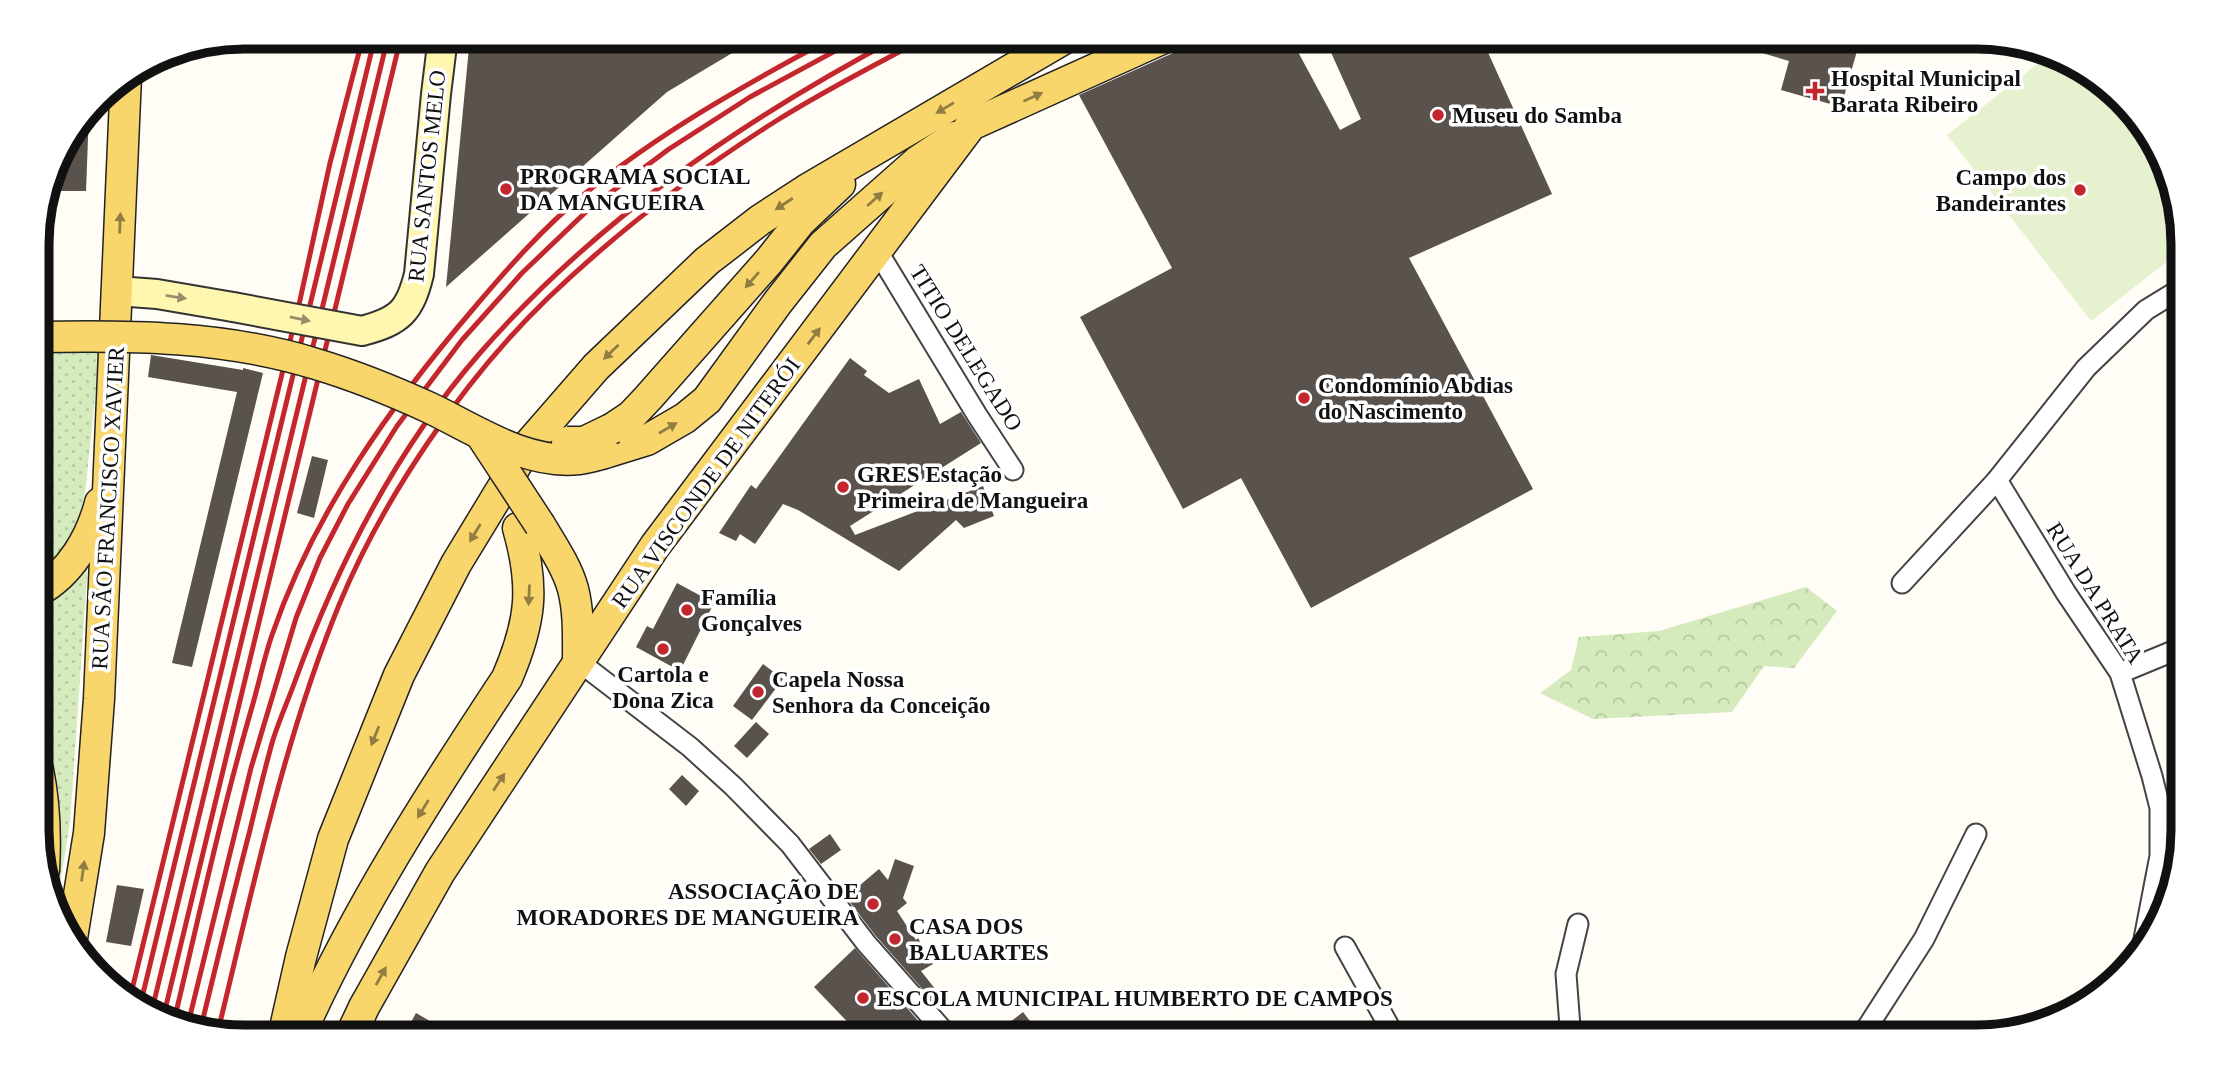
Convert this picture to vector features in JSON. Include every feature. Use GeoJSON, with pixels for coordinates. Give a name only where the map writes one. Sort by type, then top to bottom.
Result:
{"type":"FeatureCollection","features":[{"type":"Feature","properties":{"kind":"main road","name":"RUA SANTOS MELO"},"geometry":{"type":"LineString","coordinates":[[117,292],[157,294],[362,331],[380,327],[400,314],[413,300],[419,274],[442,49]]}},
{"type":"Feature","properties":{"kind":"main road"},"geometry":{"type":"LineString","coordinates":[[286,1025],[333,839],[399,675],[456,564],[529,444],[596,367],[707,261],[760,220],[1047,49]]}},
{"type":"Feature","properties":{"kind":"main road","name":"RUA VISCONDE DE NITERÓI"},"geometry":{"type":"LineString","coordinates":[[356,1025],[440,872],[655,546],[971,125],[1139,49]]}},
{"type":"Feature","properties":{"kind":"main road","name":"RUA SÃO FRANCISCO XAVIER"},"geometry":{"type":"LineString","coordinates":[[74,925],[89,833],[99,699],[126,89]]}},
{"type":"Feature","properties":{"kind":"main road"},"geometry":{"type":"LineString","coordinates":[[462,417],[502,445],[544,457],[578,460],[647,439],[685,418],[707,400],[823,245],[918,161],[971,125]]}},
{"type":"Feature","properties":{"kind":"main road"},"geometry":{"type":"LineString","coordinates":[[49,333],[178,337],[267,352],[315,364],[462,417],[556,442],[584,442],[631,416],[769,261],[800,222],[884,144]]}},
{"type":"Feature","properties":{"kind":"main road"},"geometry":{"type":"LineString","coordinates":[[462,417],[540,525],[562,564],[573,588],[578,661]]}},
{"type":"Feature","properties":{"kind":"main road"},"geometry":{"type":"LineString","coordinates":[[304,1025],[321,987],[388,865],[507,678],[520,646],[530,585],[526,555],[503,492],[462,417]]}},
{"type":"Feature","properties":{"kind":"main road"},"geometry":{"type":"LineString","coordinates":[[49,585],[82,548],[98,513],[109,469]]}},
{"type":"Feature","properties":{"kind":"street","name":"TITIO DELEGADO"},"geometry":{"type":"LineString","coordinates":[[878,252],[1013,470]]}},
{"type":"Feature","properties":{"kind":"street"},"geometry":{"type":"LineString","coordinates":[[1902,583],[1997,480],[2086,368],[2146,310],[2171,295]]}},
{"type":"Feature","properties":{"kind":"street","name":"RUA DA PRATA"},"geometry":{"type":"LineString","coordinates":[[1997,480],[2066,593],[2120,673],[2160,808],[2160,856],[2147,923]]}},
{"type":"Feature","properties":{"kind":"street"},"geometry":{"type":"LineString","coordinates":[[2120,673],[2171,652]]}},
{"type":"Feature","properties":{"kind":"street"},"geometry":{"type":"LineString","coordinates":[[578,661],[690,747],[742,795],[790,844],[866,943],[938,1025]]}},
{"type":"Feature","properties":{"kind":"street"},"geometry":{"type":"LineString","coordinates":[[1869,1025],[1924,939],[1976,834]]}},
{"type":"Feature","properties":{"kind":"street"},"geometry":{"type":"LineString","coordinates":[[1570,1025],[1566,974],[1578,924]]}},
{"type":"Feature","properties":{"kind":"street"},"geometry":{"type":"LineString","coordinates":[[1345,947],[1388,1025]]}},
{"type":"Feature","properties":{"kind":"green space","name":"Campo dos Bandeirantes"},"geometry":{"type":"Polygon","coordinates":[[[2041,61],[2073,75],[2095,89],[2114,106],[2145,147],[2164,194],[2169,219],[2171,259],[2091,321],[1947,135],[2041,61]]]}},
{"type":"Feature","properties":{"kind":"green space"},"geometry":{"type":"Polygon","coordinates":[[[100,350],[85,493],[73,538],[56,563],[49,568],[49,352],[100,350]]]}},
{"type":"Feature","properties":{"kind":"green space"},"geometry":{"type":"Polygon","coordinates":[[[88,563],[70,822],[59,890],[55,876],[54,784],[49,766],[49,601],[69,586],[88,563]]]}},
{"type":"Feature","properties":{"kind":"green space"},"geometry":{"type":"Polygon","coordinates":[[[1806,587],[1837,611],[1794,668],[1764,666],[1732,712],[1593,719],[1540,693],[1571,670],[1579,637],[1659,631],[1806,587]]]}},
{"type":"Feature","properties":{"kind":"building","name":"PROGRAMA SOCIAL DA MANGUEIRA"},"geometry":{"type":"Polygon","coordinates":[[[469,49],[739,49],[667,92],[446,287],[469,49]]]}},
{"type":"Feature","properties":{"kind":"building","name":"Condomínio Abdias do Nascimento"},"geometry":{"type":"Polygon","coordinates":[[[1178,49],[1296,49],[1340,130],[1361,119],[1329,49],[1486,49],[1552,194],[1409,258],[1533,489],[1311,608],[1241,478],[1183,509],[1080,317],[1172,268],[1079,95],[1178,49]]]}},
{"type":"Feature","properties":{"kind":"building"},"geometry":{"type":"Polygon","coordinates":[[[1748,49],[1858,49],[1841,107],[1781,90],[1789,61],[1748,49]]]}},
{"type":"Feature","properties":{"kind":"building"},"geometry":{"type":"Polygon","coordinates":[[[88,126],[86,191],[57,191],[69,158],[88,126]]]}},
{"type":"Feature","properties":{"kind":"building"},"geometry":{"type":"Polygon","coordinates":[[[151,355],[263,373],[192,667],[172,663],[237,392],[148,377],[151,355]]]}},
{"type":"Feature","properties":{"kind":"building"},"geometry":{"type":"Polygon","coordinates":[[[850,358],[867,371],[864,375],[889,393],[919,379],[940,424],[961,412],[981,443],[850,526],[855,535],[983,486],[994,516],[964,528],[956,520],[899,571],[798,510],[783,504],[755,544],[740,534],[736,541],[719,533],[751,485],[756,489],[850,358]]]}},
{"type":"Feature","properties":{"kind":"building"},"geometry":{"type":"Polygon","coordinates":[[[312,456],[328,460],[314,518],[297,513],[312,456]]]}},
{"type":"Feature","properties":{"kind":"building"},"geometry":{"type":"Polygon","coordinates":[[[677,583],[714,603],[680,671],[636,647],[647,626],[653,629],[677,583]]]}},
{"type":"Feature","properties":{"kind":"building","name":"Capela Nossa Senhora da Conceição"},"geometry":{"type":"Polygon","coordinates":[[[763,664],[783,679],[752,720],[733,706],[763,664]]]}},
{"type":"Feature","properties":{"kind":"building"},"geometry":{"type":"Polygon","coordinates":[[[756,722],[769,734],[747,758],[734,746],[756,722]]]}},
{"type":"Feature","properties":{"kind":"building"},"geometry":{"type":"Polygon","coordinates":[[[682,775],[699,791],[686,806],[669,789],[682,775]]]}},
{"type":"Feature","properties":{"kind":"building"},"geometry":{"type":"Polygon","coordinates":[[[830,834],[841,850],[821,864],[809,849],[830,834]]]}},
{"type":"Feature","properties":{"kind":"building"},"geometry":{"type":"Polygon","coordinates":[[[895,859],[914,866],[903,898],[907,903],[897,911],[916,940],[918,938],[933,964],[921,971],[947,1004],[940,1009],[875,935],[846,897],[879,869],[888,880],[895,859]]]}},
{"type":"Feature","properties":{"kind":"building"},"geometry":{"type":"Polygon","coordinates":[[[117,885],[144,889],[131,946],[106,942],[117,885]]]}},
{"type":"Feature","properties":{"kind":"building","name":"ESCOLA MUNICIPAL HUMBERTO DE CAMPOS"},"geometry":{"type":"Polygon","coordinates":[[[855,948],[921,1024],[850,1025],[814,987],[855,948]]]}},
{"type":"Feature","properties":{"kind":"building"},"geometry":{"type":"Polygon","coordinates":[[[1023,1012],[1033,1025],[1006,1025],[1023,1012]]]}},
{"type":"Feature","properties":{"kind":"building"},"geometry":{"type":"Polygon","coordinates":[[[416,1013],[435,1024],[434,1025],[410,1025],[416,1013]]]}},
{"type":"Feature","properties":{"kind":"railway"},"geometry":{"type":"LineString","coordinates":[[132,989],[300,300],[330,163],[360,49]]}},
{"type":"Feature","properties":{"kind":"railway"},"geometry":{"type":"LineString","coordinates":[[142,996],[372,49]]}},
{"type":"Feature","properties":{"kind":"railway"},"geometry":{"type":"LineString","coordinates":[[154,1002],[385,49]]}},
{"type":"Feature","properties":{"kind":"railway"},"geometry":{"type":"LineString","coordinates":[[165,1008],[398,49]]}},
{"type":"Feature","properties":{"kind":"railway"},"geometry":{"type":"LineString","coordinates":[[176,1012],[221,824],[269,644],[289,590],[310,546],[332,503],[358,462],[443,345],[512,264],[567,209],[673,130],[812,49]]}},
{"type":"Feature","properties":{"kind":"railway"},"geometry":{"type":"LineString","coordinates":[[190,1017],[251,768],[296,618],[320,558],[348,504],[397,426],[462,340],[522,273],[590,208],[669,149],[750,97],[839,49]]}},
{"type":"Feature","properties":{"kind":"railway"},"geometry":{"type":"LineString","coordinates":[[203,1020],[277,728],[311,640],[350,552],[396,468],[422,428],[480,353],[525,304],[623,216],[729,138],[877,49]]}},
{"type":"Feature","properties":{"kind":"railway"},"geometry":{"type":"LineString","coordinates":[[220,1023],[285,762],[319,657],[357,564],[378,523],[428,442],[486,365],[517,330],[548,298],[629,226],[686,182],[776,121],[905,49]]}},
{"type":"Feature","properties":{"kind":"place","name":"Hospital Municipal Barata Ribeiro"},"geometry":{"type":"Point","coordinates":[1815,91]}},
{"type":"Feature","properties":{"kind":"place","name":"Museu do Samba"},"geometry":{"type":"Point","coordinates":[1438,115]}},
{"type":"Feature","properties":{"kind":"place","name":"PROGRAMA SOCIAL DA MANGUEIRA"},"geometry":{"type":"Point","coordinates":[506,189]}},
{"type":"Feature","properties":{"kind":"place","name":"Campo dos Bandeirantes"},"geometry":{"type":"Point","coordinates":[2080,190]}},
{"type":"Feature","properties":{"kind":"place","name":"Condomínio Abdias do Nascimento"},"geometry":{"type":"Point","coordinates":[1304,398]}},
{"type":"Feature","properties":{"kind":"place","name":"GRES Estação Primeira de Mangueira"},"geometry":{"type":"Point","coordinates":[843,487]}},
{"type":"Feature","properties":{"kind":"place","name":"Família Gonçalves"},"geometry":{"type":"Point","coordinates":[687,610]}},
{"type":"Feature","properties":{"kind":"place","name":"Cartola e Dona Zica"},"geometry":{"type":"Point","coordinates":[663,649]}},
{"type":"Feature","properties":{"kind":"place","name":"Capela Nossa Senhora da Conceição"},"geometry":{"type":"Point","coordinates":[758,692]}},
{"type":"Feature","properties":{"kind":"place","name":"ASSOCIAÇÃO DE MORADORES DE MANGUEIRA"},"geometry":{"type":"Point","coordinates":[873,904]}},
{"type":"Feature","properties":{"kind":"place","name":"CASA DOS BALUARTES"},"geometry":{"type":"Point","coordinates":[895,939]}},
{"type":"Feature","properties":{"kind":"place","name":"ESCOLA MUNICIPAL HUMBERTO DE CAMPOS"},"geometry":{"type":"Point","coordinates":[863,998]}}]}
